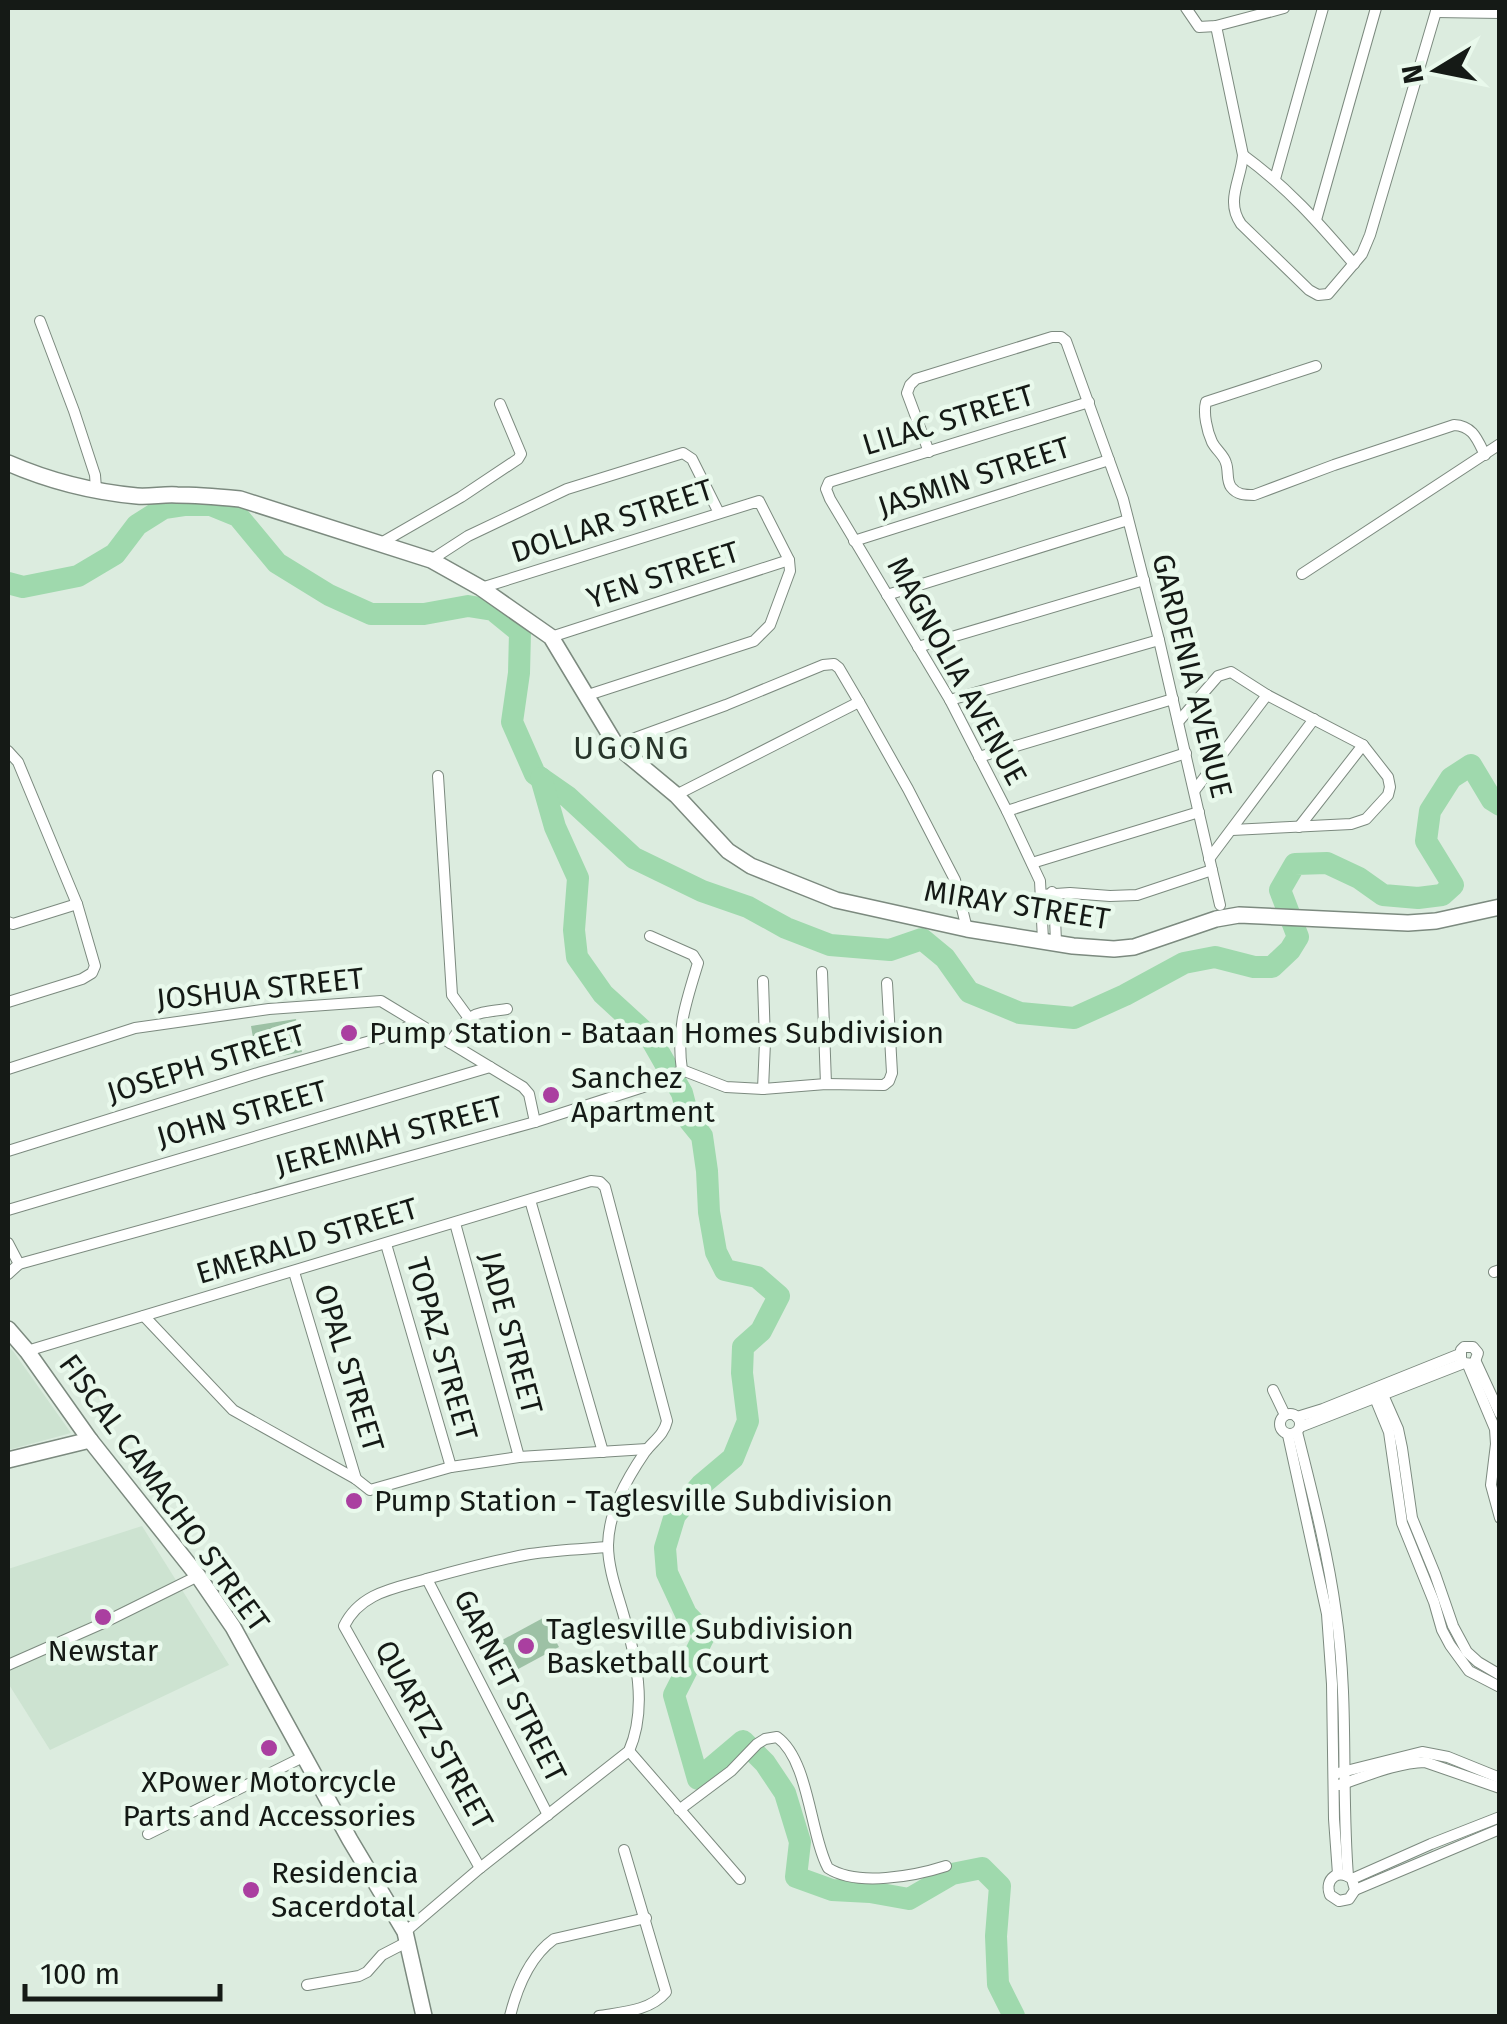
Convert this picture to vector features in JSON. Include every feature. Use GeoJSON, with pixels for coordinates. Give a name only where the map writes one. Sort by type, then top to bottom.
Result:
{"type":"FeatureCollection","features":[{"type":"Feature","properties":{"kind":"street"},"geometry":{"type":"LineString","coordinates":[[1186,8],[1199,27],[1284,8]]}},
{"type":"Feature","properties":{"kind":"street"},"geometry":{"type":"LineString","coordinates":[[1276,178],[1323,8]]}},
{"type":"Feature","properties":{"kind":"street"},"geometry":{"type":"LineString","coordinates":[[1316,220],[1376,8]]}},
{"type":"Feature","properties":{"kind":"street"},"geometry":{"type":"LineString","coordinates":[[1216,26],[1243,155],[1232,205],[1235,214],[1318,295],[1328,294],[1362,254],[1436,10],[1500,13]]}},
{"type":"Feature","properties":{"kind":"street"},"geometry":{"type":"LineString","coordinates":[[1243,155],[1276,178],[1354,264]]}},
{"type":"Feature","properties":{"kind":"street"},"geometry":{"type":"LineString","coordinates":[[40,321],[90,459],[96,489]]}},
{"type":"Feature","properties":{"kind":"street","name":"GARDENIA AVENUE"},"geometry":{"type":"LineString","coordinates":[[928,452],[907,393],[916,379],[1052,337],[1066,340],[1128,520],[1220,904]]}},
{"type":"Feature","properties":{"kind":"street"},"geometry":{"type":"LineString","coordinates":[[1316,366],[1206,402],[1205,416],[1212,443],[1226,461],[1229,486],[1234,491],[1254,495],[1454,426],[1465,426],[1474,432],[1485,455]]}},
{"type":"Feature","properties":{"kind":"street","name":"LILAC STREET"},"geometry":{"type":"LineString","coordinates":[[826,489],[829,482],[1089,402]]}},
{"type":"Feature","properties":{"kind":"street"},"geometry":{"type":"LineString","coordinates":[[380,544],[518,459],[520,454],[500,404]]}},
{"type":"Feature","properties":{"kind":"street"},"geometry":{"type":"LineString","coordinates":[[1302,574],[1500,444]]}},
{"type":"Feature","properties":{"kind":"street"},"geometry":{"type":"LineString","coordinates":[[431,560],[468,536],[567,489],[683,453],[692,459],[719,512]]}},
{"type":"Feature","properties":{"kind":"street","name":"JASMIN STREET"},"geometry":{"type":"LineString","coordinates":[[854,541],[1109,460]]}},
{"type":"Feature","properties":{"kind":"street"},"geometry":{"type":"LineString","coordinates":[[8,463],[96,489],[137,496],[240,499],[431,560],[481,588],[551,637]]}},
{"type":"Feature","properties":{"kind":"street","name":"MAGNOLIA AVENUE"},"geometry":{"type":"LineString","coordinates":[[826,489],[950,700],[1007,811],[1040,881],[1049,941]]}},
{"type":"Feature","properties":{"kind":"street","name":"DOLLAR STREET"},"geometry":{"type":"LineString","coordinates":[[481,588],[759,501],[790,560]]}},
{"type":"Feature","properties":{"kind":"street"},"geometry":{"type":"LineString","coordinates":[[887,595],[1128,520]]}},
{"type":"Feature","properties":{"kind":"street"},"geometry":{"type":"LineString","coordinates":[[585,696],[754,641],[770,625],[790,572],[790,560]]}},
{"type":"Feature","properties":{"kind":"street","name":"YEN STREET"},"geometry":{"type":"LineString","coordinates":[[551,637],[790,560]]}},
{"type":"Feature","properties":{"kind":"street"},"geometry":{"type":"LineString","coordinates":[[918,647],[1144,580]]}},
{"type":"Feature","properties":{"kind":"street","name":"MIRAY STREET"},"geometry":{"type":"LineString","coordinates":[[551,637],[616,745],[676,795],[728,851],[751,866],[836,900],[967,929],[1114,949],[1134,947],[1226,916],[1408,923],[1500,907]]}},
{"type":"Feature","properties":{"kind":"street"},"geometry":{"type":"LineString","coordinates":[[950,700],[1159,640]]}},
{"type":"Feature","properties":{"kind":"street"},"geometry":{"type":"LineString","coordinates":[[616,745],[834,664],[908,789],[955,880],[967,929]]}},
{"type":"Feature","properties":{"kind":"street"},"geometry":{"type":"LineString","coordinates":[[1178,722],[1218,676],[1232,672],[1267,695],[1363,745],[1388,777],[1388,795],[1366,819],[1351,824],[1232,830]]}},
{"type":"Feature","properties":{"kind":"street"},"geometry":{"type":"LineString","coordinates":[[1195,790],[1267,695]]}},
{"type":"Feature","properties":{"kind":"street"},"geometry":{"type":"LineString","coordinates":[[979,757],[1173,699]]}},
{"type":"Feature","properties":{"kind":"street"},"geometry":{"type":"LineString","coordinates":[[676,795],[858,702]]}},
{"type":"Feature","properties":{"kind":"street"},"geometry":{"type":"LineString","coordinates":[[1041,895],[1137,895],[1210,864],[1314,719]]}},
{"type":"Feature","properties":{"kind":"street"},"geometry":{"type":"LineString","coordinates":[[1299,827],[1363,745]]}},
{"type":"Feature","properties":{"kind":"street"},"geometry":{"type":"LineString","coordinates":[[8,751],[18,762],[77,904],[94,966],[92,973],[82,979],[8,1002]]}},
{"type":"Feature","properties":{"kind":"street"},"geometry":{"type":"LineString","coordinates":[[1007,811],[1186,753]]}},
{"type":"Feature","properties":{"kind":"street"},"geometry":{"type":"LineString","coordinates":[[438,776],[452,995],[468,1017]]}},
{"type":"Feature","properties":{"kind":"street"},"geometry":{"type":"LineString","coordinates":[[1032,863],[1199,812]]}},
{"type":"Feature","properties":{"kind":"street","name":"MAGNOLIA AVENUE"},"geometry":{"type":"LineString","coordinates":[[1040,881],[1054,894]]}},
{"type":"Feature","properties":{"kind":"street"},"geometry":{"type":"LineString","coordinates":[[1049,941],[1054,894]]}},
{"type":"Feature","properties":{"kind":"street"},"geometry":{"type":"LineString","coordinates":[[8,922],[13,924],[77,904]]}},
{"type":"Feature","properties":{"kind":"street"},"geometry":{"type":"LineString","coordinates":[[650,936],[697,960],[681,1022],[674,1075],[718,1086],[763,1089],[884,1085],[892,1073],[887,982]]}},
{"type":"Feature","properties":{"kind":"street"},"geometry":{"type":"LineString","coordinates":[[822,972],[826,1084]]}},
{"type":"Feature","properties":{"kind":"street"},"geometry":{"type":"LineString","coordinates":[[762,981],[763,1089]]}},
{"type":"Feature","properties":{"kind":"street","name":"JOSHUA STREET"},"geometry":{"type":"LineString","coordinates":[[8,1069],[135,1028],[269,1009],[381,1001],[512,1078],[529,1094],[536,1122]]}},
{"type":"Feature","properties":{"kind":"street"},"geometry":{"type":"LineString","coordinates":[[450,1043],[468,1017],[507,1008]]}},
{"type":"Feature","properties":{"kind":"street","name":"JOSEPH STREET"},"geometry":{"type":"LineString","coordinates":[[8,1151],[382,1038],[417,1023]]}},
{"type":"Feature","properties":{"kind":"street","name":"JOHN STREET"},"geometry":{"type":"LineString","coordinates":[[8,1210],[490,1067]]}},
{"type":"Feature","properties":{"kind":"street","name":"JEREMIAH STREET"},"geometry":{"type":"LineString","coordinates":[[8,1274],[19,1264],[536,1122],[674,1075]]}},
{"type":"Feature","properties":{"kind":"street","name":"EMERALD STREET"},"geometry":{"type":"LineString","coordinates":[[27,1352],[591,1180],[605,1187],[666,1421],[664,1431],[647,1449]]}},
{"type":"Feature","properties":{"kind":"street"},"geometry":{"type":"LineString","coordinates":[[530,1200],[603,1452]]}},
{"type":"Feature","properties":{"kind":"street","name":"JADE STREET"},"geometry":{"type":"LineString","coordinates":[[455,1222],[519,1458]]}},
{"type":"Feature","properties":{"kind":"street"},"geometry":{"type":"LineString","coordinates":[[8,1243],[19,1264]]}},
{"type":"Feature","properties":{"kind":"street","name":"TOPAZ STREET"},"geometry":{"type":"LineString","coordinates":[[386,1244],[450,1468]]}},
{"type":"Feature","properties":{"kind":"street","name":"OPAL STREET"},"geometry":{"type":"LineString","coordinates":[[294,1272],[356,1479]]}},
{"type":"Feature","properties":{"kind":"street"},"geometry":{"type":"LineString","coordinates":[[144,1316],[233,1410],[370,1490],[450,1468],[519,1458],[647,1449]]}},
{"type":"Feature","properties":{"kind":"street","name":"FISCAL CAMACHO STREET"},"geometry":{"type":"LineString","coordinates":[[8,1329],[233,1627],[406,1937],[424,2016]]}},
{"type":"Feature","properties":{"kind":"street"},"geometry":{"type":"LineString","coordinates":[[1294,1425],[1323,1410],[1467,1361],[1500,1414]]}},
{"type":"Feature","properties":{"kind":"street"},"geometry":{"type":"LineString","coordinates":[[1294,1425],[1379,1396],[1414,1378]]}},
{"type":"Feature","properties":{"kind":"street"},"geometry":{"type":"LineString","coordinates":[[1273,1390],[1294,1425],[1332,1613],[1338,1779],[1348,1880]]}},
{"type":"Feature","properties":{"kind":"street"},"geometry":{"type":"LineString","coordinates":[[1485,1391],[1497,1429],[1494,1500],[1500,1518]]}},
{"type":"Feature","properties":{"kind":"street"},"geometry":{"type":"LineString","coordinates":[[1379,1396],[1393,1430],[1407,1520],[1448,1628],[1474,1667],[1499,1682]]}},
{"type":"Feature","properties":{"kind":"street"},"geometry":{"type":"LineString","coordinates":[[8,1460],[90,1440]]}},
{"type":"Feature","properties":{"kind":"street"},"geometry":{"type":"LineString","coordinates":[[307,1985],[367,1972],[480,1868],[629,1751],[635,1737],[640,1693],[608,1548],[618,1497],[647,1449]]}},
{"type":"Feature","properties":{"kind":"street"},"geometry":{"type":"LineString","coordinates":[[427,1579],[534,1553],[608,1548]]}},
{"type":"Feature","properties":{"kind":"street"},"geometry":{"type":"LineString","coordinates":[[8,1666],[198,1576]]}},
{"type":"Feature","properties":{"kind":"street","name":"QUARTZ STREET"},"geometry":{"type":"LineString","coordinates":[[427,1579],[388,1588],[349,1616],[344,1626],[480,1868]]}},
{"type":"Feature","properties":{"kind":"street","name":"GARNET STREET"},"geometry":{"type":"LineString","coordinates":[[427,1579],[548,1815]]}},
{"type":"Feature","properties":{"kind":"street"},"geometry":{"type":"LineString","coordinates":[[679,1810],[731,1771],[765,1739],[778,1737],[787,1746],[804,1783],[824,1862],[833,1872],[867,1878],[911,1875],[946,1866]]}},
{"type":"Feature","properties":{"kind":"street"},"geometry":{"type":"LineString","coordinates":[[629,1751],[740,1879]]}},
{"type":"Feature","properties":{"kind":"street"},"geometry":{"type":"LineString","coordinates":[[148,1834],[305,1756]]}},
{"type":"Feature","properties":{"kind":"street"},"geometry":{"type":"LineString","coordinates":[[1338,1779],[1412,1758],[1464,1769],[1496,1782]]}},
{"type":"Feature","properties":{"kind":"street"},"geometry":{"type":"LineString","coordinates":[[1348,1880],[1500,1817]]}},
{"type":"Feature","properties":{"kind":"street"},"geometry":{"type":"LineString","coordinates":[[1348,1880],[1435,1856],[1500,1828]]}},
{"type":"Feature","properties":{"kind":"street"},"geometry":{"type":"LineString","coordinates":[[1431,1844],[1435,1856]]}},
{"type":"Feature","properties":{"kind":"street"},"geometry":{"type":"LineString","coordinates":[[600,2016],[645,2008],[658,2002],[666,1992],[624,1850]]}},
{"type":"Feature","properties":{"kind":"street"},"geometry":{"type":"LineString","coordinates":[[510,2016],[528,1968],[554,1939],[646,1918]]}},
{"type":"Feature","properties":{"kind":"shaded area"},"geometry":{"type":"Polygon","coordinates":[[[296,1019],[302,1052],[257,1061],[251,1026],[296,1019]]]}},
{"type":"Feature","properties":{"kind":"shaded area"},"geometry":{"type":"Polygon","coordinates":[[[8,1346],[13,1351],[71,1433],[8,1450],[8,1346]]]}},
{"type":"Feature","properties":{"kind":"shaded area","name":"Newstar"},"geometry":{"type":"Polygon","coordinates":[[[142,1526],[229,1665],[50,1750],[8,1683],[8,1569],[142,1526]]]}},
{"type":"Feature","properties":{"kind":"shaded area","name":"Taglesville Subdivision Basketball Court"},"geometry":{"type":"Polygon","coordinates":[[[543,1618],[559,1647],[509,1674],[493,1645],[543,1618]]]}},
{"type":"Feature","properties":{"kind":"waterway"},"geometry":{"type":"LineString","coordinates":[[8,583],[23,587],[78,576],[115,554],[137,525],[164,508],[211,505],[238,516],[277,563],[329,595],[371,614],[424,614],[468,606],[493,610],[520,632],[512,722],[535,774],[568,797],[634,858],[830,945],[890,950],[922,939],[945,958],[969,992],[1020,1013],[1074,1018],[1184,963],[1215,957],[1254,967],[1272,967],[1298,937],[1280,890],[1295,864],[1327,863],[1383,895],[1442,895],[1453,885],[1426,841],[1430,811],[1451,778],[1471,765],[1492,800],[1500,805]]}},
{"type":"Feature","properties":{"kind":"waterway"},"geometry":{"type":"LineString","coordinates":[[541,778],[555,827],[578,878],[574,930],[577,957],[603,994],[650,1037],[682,1093],[689,1120],[702,1136],[709,1212],[716,1252],[725,1270],[757,1277],[779,1296],[761,1331],[743,1347],[748,1421],[733,1458],[701,1485],[675,1515],[665,1548],[667,1573],[686,1614],[705,1634],[674,1695],[698,1779],[743,1741],[765,1763],[785,1793],[800,1842],[796,1877],[832,1890],[909,1899],[952,1874],[982,1868],[1000,1886],[998,1984],[1014,2016]]}},
{"type":"Feature","properties":{"kind":"place","name":"Pump Station - Bataan Homes Subdivision"},"geometry":{"type":"Point","coordinates":[349,1033]}},
{"type":"Feature","properties":{"kind":"place","name":"Sanchez Apartment"},"geometry":{"type":"Point","coordinates":[551,1095]}},
{"type":"Feature","properties":{"kind":"place","name":"Pump Station - Taglesville Subdivision"},"geometry":{"type":"Point","coordinates":[354,1501]}},
{"type":"Feature","properties":{"kind":"place","name":"Newstar"},"geometry":{"type":"Point","coordinates":[103,1617]}},
{"type":"Feature","properties":{"kind":"place","name":"Taglesville Subdivision Basketball Court"},"geometry":{"type":"Point","coordinates":[526,1646]}},
{"type":"Feature","properties":{"kind":"place","name":"XPower Motorcycle Parts and Accessories"},"geometry":{"type":"Point","coordinates":[269,1748]}},
{"type":"Feature","properties":{"kind":"place","name":"Residencia Sacerdotal"},"geometry":{"type":"Point","coordinates":[251,1890]}},
{"type":"Feature","properties":{"kind":"district","name":"UGONG"},"geometry":{"type":"Point","coordinates":[632,748]}}]}
